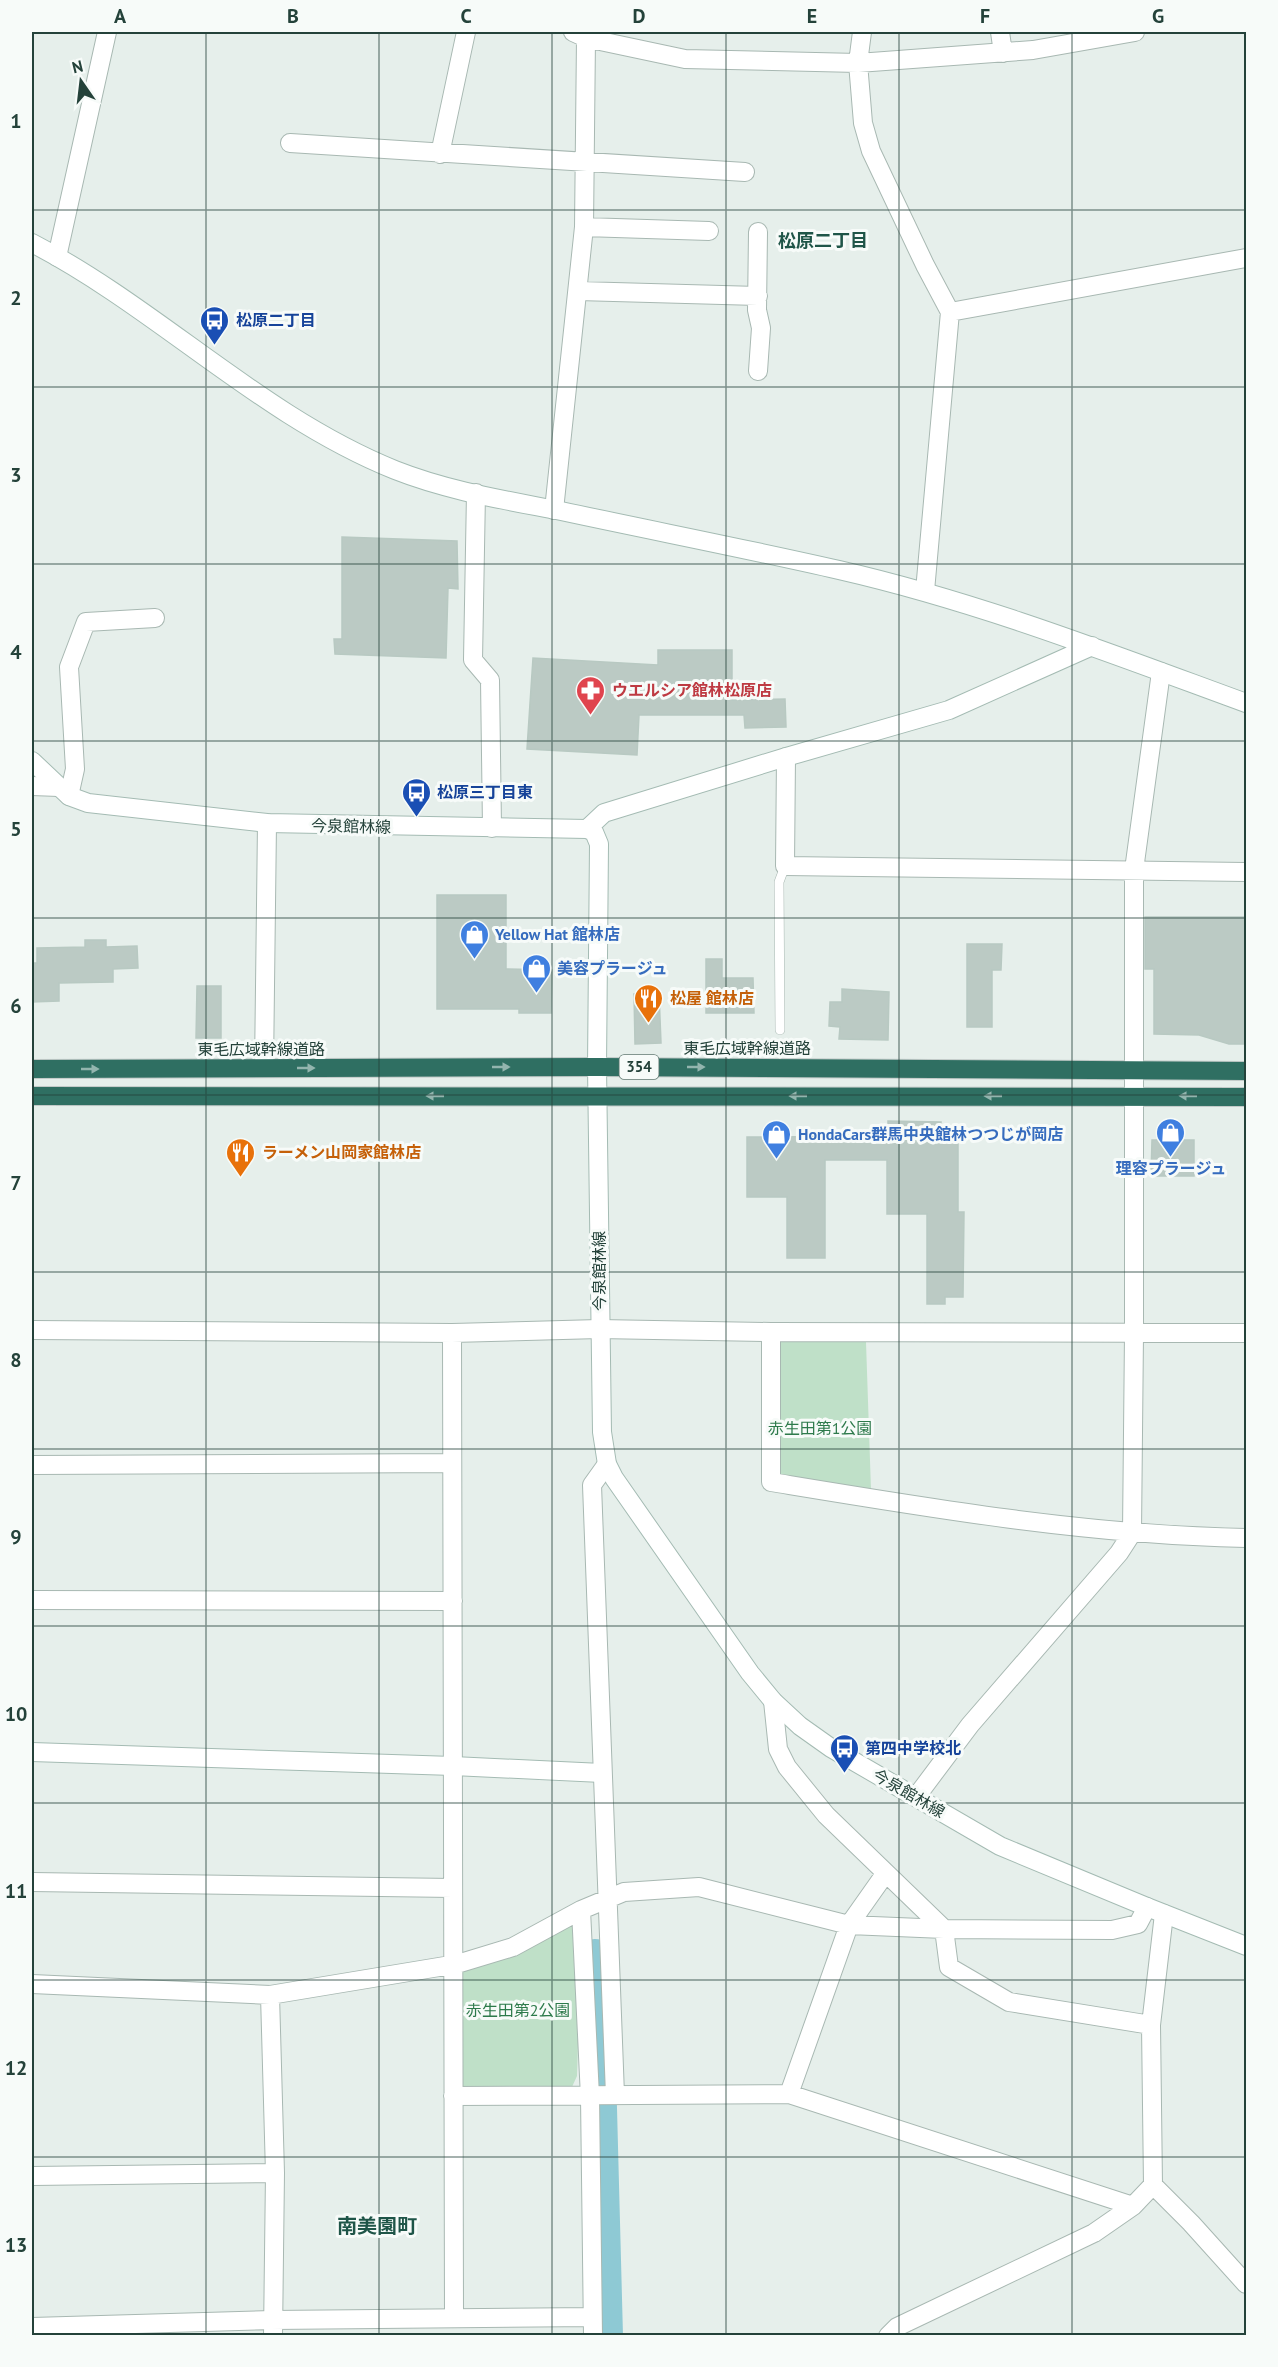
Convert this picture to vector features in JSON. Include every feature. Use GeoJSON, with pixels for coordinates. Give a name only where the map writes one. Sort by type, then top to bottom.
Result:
{"type":"FeatureCollection","features":[{"type":"Feature","properties":{"kind":"highway","name":"東毛広域幹線道路"},"geometry":{"type":"LineString","coordinates":[[32,1069],[597,1067],[1246,1071]]}},
{"type":"Feature","properties":{"kind":"highway","name":"354"},"geometry":{"type":"LineString","coordinates":[[32,1096],[1135,1095],[1246,1097]]}},
{"type":"Feature","properties":{"kind":"street"},"geometry":{"type":"LineString","coordinates":[[57,256],[107,32]]}},
{"type":"Feature","properties":{"kind":"street"},"geometry":{"type":"LineString","coordinates":[[440,154],[466,32]]}},
{"type":"Feature","properties":{"kind":"street"},"geometry":{"type":"LineString","coordinates":[[862,32],[858,63],[863,123],[871,151],[950,312],[925,591]]}},
{"type":"Feature","properties":{"kind":"street"},"geometry":{"type":"LineString","coordinates":[[1000,32],[1003,52]]}},
{"type":"Feature","properties":{"kind":"street"},"geometry":{"type":"LineString","coordinates":[[554,510],[584,227],[585,160],[579,35],[685,59],[858,63],[1033,50],[1135,32]]}},
{"type":"Feature","properties":{"kind":"street"},"geometry":{"type":"LineString","coordinates":[[290,143],[746,172]]}},
{"type":"Feature","properties":{"kind":"street"},"geometry":{"type":"LineString","coordinates":[[584,227],[709,231]]}},
{"type":"Feature","properties":{"kind":"street"},"geometry":{"type":"LineString","coordinates":[[758,232],[757,310],[761,328],[758,371]]}},
{"type":"Feature","properties":{"kind":"street"},"geometry":{"type":"LineString","coordinates":[[32,243],[57,256],[138,309],[263,398],[339,444],[396,470],[453,489],[828,568],[925,591],[1092,646],[1246,703]]}},
{"type":"Feature","properties":{"kind":"street"},"geometry":{"type":"LineString","coordinates":[[950,312],[1246,258]]}},
{"type":"Feature","properties":{"kind":"street"},"geometry":{"type":"LineString","coordinates":[[578,291],[758,296]]}},
{"type":"Feature","properties":{"kind":"street"},"geometry":{"type":"LineString","coordinates":[[476,493],[473,660],[490,680],[492,828]]}},
{"type":"Feature","properties":{"kind":"street"},"geometry":{"type":"LineString","coordinates":[[32,786],[64,792],[75,769],[69,667],[86,622],[156,618]]}},
{"type":"Feature","properties":{"kind":"street"},"geometry":{"type":"LineString","coordinates":[[587,829],[604,813],[786,756],[950,710],[1092,646]]}},
{"type":"Feature","properties":{"kind":"street"},"geometry":{"type":"LineString","coordinates":[[916,1797],[970,1725],[1119,1553],[1132,1533],[1134,870],[1161,672]]}},
{"type":"Feature","properties":{"kind":"street"},"geometry":{"type":"LineString","coordinates":[[786,756],[785,866],[1246,872]]}},
{"type":"Feature","properties":{"kind":"street","name":"今泉館林線"},"geometry":{"type":"LineString","coordinates":[[32,761],[64,792],[88,803],[267,823],[587,829],[594,832],[599,844],[597,1067],[599,1329],[602,1432],[607,1464],[625,1494],[750,1673],[773,1701],[800,1726],[831,1748],[1000,1846],[1246,1946]]}},
{"type":"Feature","properties":{"kind":"street"},"geometry":{"type":"LineString","coordinates":[[264,1068],[267,823]]}},
{"type":"Feature","properties":{"kind":"street"},"geometry":{"type":"LineString","coordinates":[[32,1330],[452,1333],[599,1329],[771,1332],[1246,1333]]}},
{"type":"Feature","properties":{"kind":"street"},"geometry":{"type":"LineString","coordinates":[[771,1332],[771,1482],[939,1510],[1132,1533],[1246,1538]]}},
{"type":"Feature","properties":{"kind":"street"},"geometry":{"type":"LineString","coordinates":[[452,1333],[454,2318]]}},
{"type":"Feature","properties":{"kind":"street"},"geometry":{"type":"LineString","coordinates":[[32,1465],[452,1463]]}},
{"type":"Feature","properties":{"kind":"street"},"geometry":{"type":"LineString","coordinates":[[607,1464],[592,1485],[615,2095]]}},
{"type":"Feature","properties":{"kind":"street"},"geometry":{"type":"LineString","coordinates":[[32,1600],[453,1601]]}},
{"type":"Feature","properties":{"kind":"street"},"geometry":{"type":"LineString","coordinates":[[773,1701],[778,1749],[787,1767],[826,1815],[944,1929],[949,1967],[1009,2002],[1151,2025]]}},
{"type":"Feature","properties":{"kind":"street"},"geometry":{"type":"LineString","coordinates":[[32,1752],[602,1773]]}},
{"type":"Feature","properties":{"kind":"street"},"geometry":{"type":"LineString","coordinates":[[789,2094],[849,1925],[885,1874]]}},
{"type":"Feature","properties":{"kind":"street"},"geometry":{"type":"LineString","coordinates":[[32,1882],[453,1888]]}},
{"type":"Feature","properties":{"kind":"street"},"geometry":{"type":"LineString","coordinates":[[32,1984],[270,1995],[453,1965],[513,1947],[581,1910],[624,1892],[699,1887],[849,1925],[944,1929],[1112,1930],[1138,1924],[1146,1907]]}},
{"type":"Feature","properties":{"kind":"street"},"geometry":{"type":"LineString","coordinates":[[581,1910],[590,2097],[592,2336]]}},
{"type":"Feature","properties":{"kind":"street"},"geometry":{"type":"LineString","coordinates":[[1164,1914],[1151,2025],[1154,2185],[1246,2284]]}},
{"type":"Feature","properties":{"kind":"street"},"geometry":{"type":"LineString","coordinates":[[270,1995],[275,2173],[272,2328]]}},
{"type":"Feature","properties":{"kind":"street"},"geometry":{"type":"LineString","coordinates":[[453,2096],[590,2097],[789,2094],[1133,2206]]}},
{"type":"Feature","properties":{"kind":"street"},"geometry":{"type":"LineString","coordinates":[[32,2176],[275,2173]]}},
{"type":"Feature","properties":{"kind":"street"},"geometry":{"type":"LineString","coordinates":[[888,2336],[897,2327],[1094,2233],[1133,2206],[1154,2185]]}},
{"type":"Feature","properties":{"kind":"street"},"geometry":{"type":"LineString","coordinates":[[32,2327],[272,2328],[454,2318],[592,2317]]}},
{"type":"Feature","properties":{"kind":"lane"},"geometry":{"type":"LineString","coordinates":[[780,1030],[779,882],[785,866]]}},
{"type":"Feature","properties":{"kind":"green space","name":"赤生田第1公園"},"geometry":{"type":"Polygon","coordinates":[[[771,1340],[866,1342],[871,1490],[771,1482],[771,1340]]]}},
{"type":"Feature","properties":{"kind":"green space","name":"赤生田第2公園"},"geometry":{"type":"Polygon","coordinates":[[[582,1914],[577,2076],[572,2087],[457,2093],[457,1964],[582,1914]]]}},
{"type":"Feature","properties":{"kind":"building"},"geometry":{"type":"Polygon","coordinates":[[[342,537],[457,541],[458,589],[448,588],[446,658],[335,654],[334,639],[342,639],[342,537]]]}},
{"type":"Feature","properties":{"kind":"building"},"geometry":{"type":"Polygon","coordinates":[[[658,650],[732,650],[732,700],[785,699],[786,727],[745,728],[744,715],[639,715],[637,755],[527,749],[533,658],[658,665],[658,650]]]}},
{"type":"Feature","properties":{"kind":"building"},"geometry":{"type":"Polygon","coordinates":[[[437,895],[506,895],[506,969],[552,970],[551,1013],[519,1013],[519,1009],[437,1009],[437,895]]]}},
{"type":"Feature","properties":{"kind":"building"},"geometry":{"type":"Polygon","coordinates":[[[1145,917],[1246,917],[1246,1044],[1229,1044],[1199,1035],[1154,1034],[1154,969],[1145,969],[1145,917]]]}},
{"type":"Feature","properties":{"kind":"building"},"geometry":{"type":"Polygon","coordinates":[[[85,940],[106,940],[106,947],[137,946],[138,968],[113,969],[113,982],[59,983],[59,1001],[32,1002],[32,963],[37,963],[37,948],[85,947],[85,940]]]}},
{"type":"Feature","properties":{"kind":"building"},"geometry":{"type":"Polygon","coordinates":[[[967,944],[1002,944],[1001,970],[992,970],[992,1027],[967,1027],[967,944]]]}},
{"type":"Feature","properties":{"kind":"building"},"geometry":{"type":"Polygon","coordinates":[[[706,959],[722,959],[722,978],[753,978],[754,1013],[706,1013],[706,959]]]}},
{"type":"Feature","properties":{"kind":"building"},"geometry":{"type":"Polygon","coordinates":[[[197,986],[221,986],[221,1038],[196,1038],[197,986]]]}},
{"type":"Feature","properties":{"kind":"building"},"geometry":{"type":"Polygon","coordinates":[[[842,989],[889,992],[888,1040],[839,1039],[840,1027],[829,1026],[830,1002],[842,1002],[842,989]]]}},
{"type":"Feature","properties":{"kind":"building"},"geometry":{"type":"Polygon","coordinates":[[[659,993],[661,1043],[635,1044],[634,994],[659,993]]]}},
{"type":"Feature","properties":{"kind":"building"},"geometry":{"type":"Polygon","coordinates":[[[888,1121],[941,1122],[941,1139],[958,1139],[958,1212],[964,1212],[963,1297],[945,1297],[945,1304],[927,1304],[927,1214],[887,1214],[887,1160],[825,1160],[825,1258],[787,1258],[787,1197],[747,1197],[747,1137],[888,1136],[888,1121]]]}},
{"type":"Feature","properties":{"kind":"building"},"geometry":{"type":"Polygon","coordinates":[[[1152,1140],[1194,1140],[1194,1176],[1151,1176],[1152,1140]]]}},
{"type":"Feature","properties":{"kind":"waterway"},"geometry":{"type":"LineString","coordinates":[[595,1957],[605,2336]]}},
{"type":"Feature","properties":{"kind":"place","name":"松原二丁目"},"geometry":{"type":"Point","coordinates":[215,346]}},
{"type":"Feature","properties":{"kind":"place","name":"ウエルシア館林松原店"},"geometry":{"type":"Point","coordinates":[591,716]}},
{"type":"Feature","properties":{"kind":"place","name":"松原三丁目東"},"geometry":{"type":"Point","coordinates":[416,818]}},
{"type":"Feature","properties":{"kind":"place","name":"Yellow Hat 館林店"},"geometry":{"type":"Point","coordinates":[474,960]}},
{"type":"Feature","properties":{"kind":"place","name":"美容プラージュ"},"geometry":{"type":"Point","coordinates":[536,994]}},
{"type":"Feature","properties":{"kind":"place","name":"松屋 館林店"},"geometry":{"type":"Point","coordinates":[649,1024]}},
{"type":"Feature","properties":{"kind":"place","name":"理容プラージュ"},"geometry":{"type":"Point","coordinates":[1171,1158]}},
{"type":"Feature","properties":{"kind":"place","name":"HondaCars群馬中央館林つつじが岡店"},"geometry":{"type":"Point","coordinates":[777,1160]}},
{"type":"Feature","properties":{"kind":"place","name":"ラーメン山岡家館林店"},"geometry":{"type":"Point","coordinates":[241,1178]}},
{"type":"Feature","properties":{"kind":"place","name":"第四中学校北"},"geometry":{"type":"Point","coordinates":[844,1774]}},
{"type":"Feature","properties":{"kind":"district","name":"松原二丁目"},"geometry":{"type":"Point","coordinates":[823,241]}},
{"type":"Feature","properties":{"kind":"district","name":"南美園町"},"geometry":{"type":"Point","coordinates":[377,2226]}}]}
